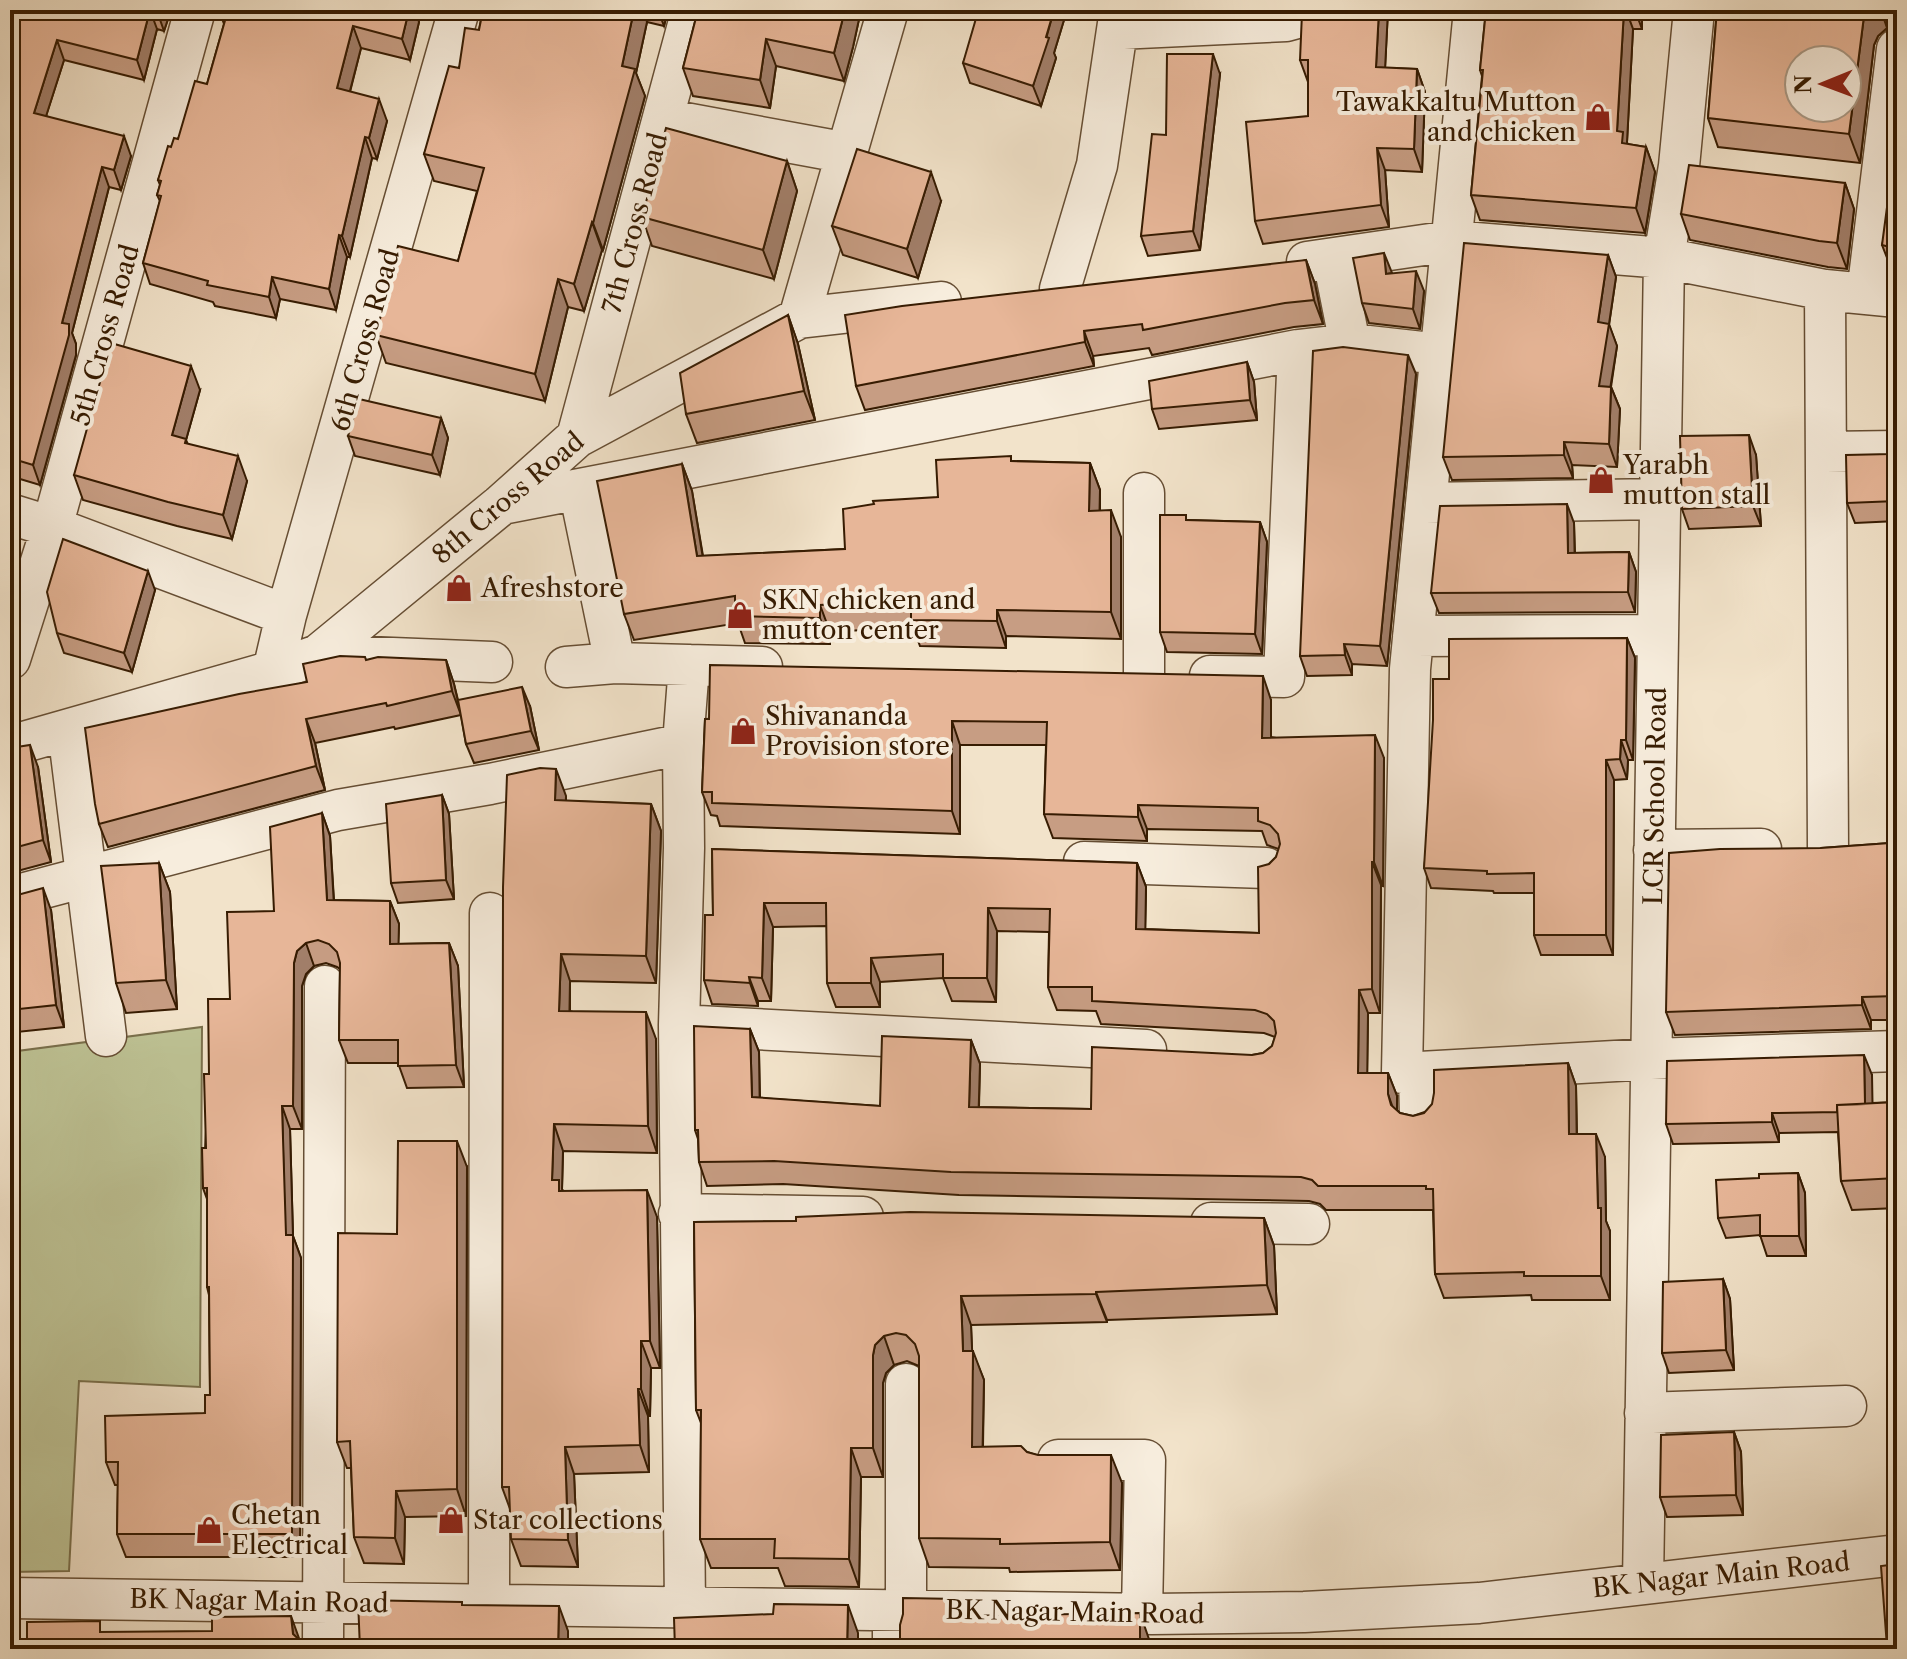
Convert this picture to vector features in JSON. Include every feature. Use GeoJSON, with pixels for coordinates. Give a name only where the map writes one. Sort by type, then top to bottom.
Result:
{"type":"FeatureCollection","features":[{"type":"Feature","properties":{"kind":"street","name":"5th Cross Road"},"geometry":{"type":"LineString","coordinates":[[10,659],[52,527],[195,10]]}},
{"type":"Feature","properties":{"kind":"street","name":"6th Cross Road"},"geometry":{"type":"LineString","coordinates":[[273,671],[286,615],[459,10]]}},
{"type":"Feature","properties":{"kind":"street","name":"7th Cross Road"},"geometry":{"type":"LineString","coordinates":[[577,437],[692,10]]}},
{"type":"Feature","properties":{"kind":"street"},"geometry":{"type":"LineString","coordinates":[[888,10],[799,318],[984,297]]}},
{"type":"Feature","properties":{"kind":"street"},"geometry":{"type":"LineString","coordinates":[[1060,289],[1097,165],[1119,20],[1286,21],[1297,18],[1303,10]]}},
{"type":"Feature","properties":{"kind":"street"},"geometry":{"type":"LineString","coordinates":[[1474,10],[1410,669],[1402,1073],[1651,1059],[1897,1051]]}},
{"type":"Feature","properties":{"kind":"street","name":"LCR School Road"},"geometry":{"type":"LineString","coordinates":[[1643,1583],[1664,258],[1695,168],[1694,10]]}},
{"type":"Feature","properties":{"kind":"street"},"geometry":{"type":"LineString","coordinates":[[1275,265],[1451,241],[1664,258],[1825,290],[1882,296],[1875,194],[1897,49]]}},
{"type":"Feature","properties":{"kind":"street"},"geometry":{"type":"LineString","coordinates":[[663,119],[847,153]]}},
{"type":"Feature","properties":{"kind":"street"},"geometry":{"type":"LineString","coordinates":[[1333,259],[1350,344]]}},
{"type":"Feature","properties":{"kind":"street"},"geometry":{"type":"LineString","coordinates":[[1825,290],[1828,849]]}},
{"type":"Feature","properties":{"kind":"street","name":"8th Cross Road"},"geometry":{"type":"LineString","coordinates":[[10,746],[273,671],[318,655],[502,504],[577,437],[799,318]]}},
{"type":"Feature","properties":{"kind":"street"},"geometry":{"type":"LineString","coordinates":[[502,504],[1298,350],[1350,344],[1440,354]]}},
{"type":"Feature","properties":{"kind":"street"},"geometry":{"type":"LineString","coordinates":[[1144,493],[1128,674],[1284,677],[1298,350]]}},
{"type":"Feature","properties":{"kind":"street"},"geometry":{"type":"LineString","coordinates":[[1826,452],[1897,451]]}},
{"type":"Feature","properties":{"kind":"street"},"geometry":{"type":"LineString","coordinates":[[579,489],[615,663]]}},
{"type":"Feature","properties":{"kind":"street"},"geometry":{"type":"LineString","coordinates":[[1426,503],[1660,499]]}},
{"type":"Feature","properties":{"kind":"street"},"geometry":{"type":"LineString","coordinates":[[10,514],[286,615]]}},
{"type":"Feature","properties":{"kind":"street"},"geometry":{"type":"LineString","coordinates":[[1413,636],[1658,635]]}},
{"type":"Feature","properties":{"kind":"street"},"geometry":{"type":"LineString","coordinates":[[318,655],[492,662]]}},
{"type":"Feature","properties":{"kind":"street"},"geometry":{"type":"LineString","coordinates":[[566,667],[615,663],[799,667]]}},
{"type":"Feature","properties":{"kind":"street"},"geometry":{"type":"LineString","coordinates":[[685,1607],[679,1025],[700,848],[683,744],[689,665]]}},
{"type":"Feature","properties":{"kind":"street"},"geometry":{"type":"LineString","coordinates":[[68,730],[106,1036]]}},
{"type":"Feature","properties":{"kind":"street"},"geometry":{"type":"LineString","coordinates":[[10,897],[338,810],[490,784],[683,744]]}},
{"type":"Feature","properties":{"kind":"street"},"geometry":{"type":"LineString","coordinates":[[1654,850],[1869,846]]}},
{"type":"Feature","properties":{"kind":"street"},"geometry":{"type":"LineString","coordinates":[[1046,860],[1266,868]]}},
{"type":"Feature","properties":{"kind":"street"},"geometry":{"type":"LineString","coordinates":[[489,1604],[490,913]]}},
{"type":"Feature","properties":{"kind":"street"},"geometry":{"type":"LineString","coordinates":[[323,1649],[325,986]]}},
{"type":"Feature","properties":{"kind":"street"},"geometry":{"type":"LineString","coordinates":[[679,1025],[1183,1052]]}},
{"type":"Feature","properties":{"kind":"street"},"geometry":{"type":"LineString","coordinates":[[1419,1073],[1420,1117]]}},
{"type":"Feature","properties":{"kind":"street"},"geometry":{"type":"LineString","coordinates":[[679,1214],[899,1218]]}},
{"type":"Feature","properties":{"kind":"street"},"geometry":{"type":"LineString","coordinates":[[1181,1222],[1309,1224]]}},
{"type":"Feature","properties":{"kind":"street"},"geometry":{"type":"LineString","coordinates":[[893,1649],[900,1610],[906,1384]]}},
{"type":"Feature","properties":{"kind":"street"},"geometry":{"type":"LineString","coordinates":[[1645,1413],[1846,1406]]}},
{"type":"Feature","properties":{"kind":"street"},"geometry":{"type":"LineString","coordinates":[[1048,1460],[1145,1460],[1142,1613]]}},
{"type":"Feature","properties":{"kind":"street","name":"BK Nagar Main Road"},"geometry":{"type":"LineString","coordinates":[[10,1598],[1142,1613],[1304,1612],[1463,1604],[1897,1555]]}},
{"type":"Feature","properties":{"kind":"green space"},"geometry":{"type":"Polygon","coordinates":[[[202,1027],[200,1387],[79,1381],[69,1571],[10,1572],[10,1052],[202,1027]]]}},
{"type":"Feature","properties":{"kind":"building"},"geometry":{"type":"Polygon","coordinates":[[[10,10],[150,10],[137,60],[57,40],[34,113],[124,136],[114,170],[102,167],[62,323],[69,324],[69,335],[33,465],[10,458],[10,10]]]}},
{"type":"Feature","properties":{"kind":"building"},"geometry":{"type":"Polygon","coordinates":[[[228,10],[409,10],[402,39],[353,26],[337,88],[379,99],[369,138],[365,137],[342,236],[339,235],[329,289],[272,277],[269,297],[207,285],[208,281],[143,263],[161,196],[157,195],[161,181],[158,180],[168,146],[171,147],[174,138],[178,139],[195,81],[207,84],[228,10]]]}},
{"type":"Feature","properties":{"kind":"building"},"geometry":{"type":"Polygon","coordinates":[[[483,10],[634,10],[622,66],[635,69],[574,284],[558,279],[535,374],[376,335],[398,246],[458,261],[484,168],[424,154],[449,66],[459,68],[465,28],[479,30],[483,10]]]}},
{"type":"Feature","properties":{"kind":"building"},"geometry":{"type":"Polygon","coordinates":[[[698,10],[845,10],[834,53],[766,39],[760,80],[683,68],[698,10]]]}},
{"type":"Feature","properties":{"kind":"building"},"geometry":{"type":"Polygon","coordinates":[[[985,10],[1054,10],[1046,37],[1049,38],[1033,86],[963,63],[977,15],[983,17],[985,10]]]}},
{"type":"Feature","properties":{"kind":"building"},"geometry":{"type":"Polygon","coordinates":[[[1305,10],[1379,10],[1376,67],[1417,69],[1414,149],[1377,148],[1381,205],[1255,221],[1246,122],[1308,116],[1308,60],[1300,60],[1302,13],[1305,10]]]}},
{"type":"Feature","properties":{"kind":"building"},"geometry":{"type":"Polygon","coordinates":[[[1486,10],[1624,10],[1617,131],[1623,132],[1622,143],[1646,147],[1636,208],[1471,195],[1486,10]]]}},
{"type":"Feature","properties":{"kind":"building"},"geometry":{"type":"Polygon","coordinates":[[[1717,10],[1866,10],[1860,44],[1783,44],[1783,124],[1850,124],[1849,134],[1708,118],[1717,10]]]}},
{"type":"Feature","properties":{"kind":"building"},"geometry":{"type":"Polygon","coordinates":[[[1167,54],[1213,54],[1193,231],[1141,236],[1152,134],[1166,135],[1167,54]]]}},
{"type":"Feature","properties":{"kind":"building"},"geometry":{"type":"Polygon","coordinates":[[[1897,123],[1897,150],[1894,149],[1897,123]]]}},
{"type":"Feature","properties":{"kind":"building"},"geometry":{"type":"Polygon","coordinates":[[[666,128],[787,161],[763,250],[642,217],[666,128]]]}},
{"type":"Feature","properties":{"kind":"building"},"geometry":{"type":"Polygon","coordinates":[[[857,149],[931,172],[907,249],[832,226],[857,149]]]}},
{"type":"Feature","properties":{"kind":"building"},"geometry":{"type":"Polygon","coordinates":[[[1689,165],[1845,183],[1837,243],[1681,214],[1689,165]]]}},
{"type":"Feature","properties":{"kind":"building"},"geometry":{"type":"Polygon","coordinates":[[[1897,190],[1897,249],[1882,245],[1889,192],[1897,190]]]}},
{"type":"Feature","properties":{"kind":"building"},"geometry":{"type":"Polygon","coordinates":[[[1464,243],[1608,255],[1598,322],[1609,324],[1599,386],[1611,387],[1609,444],[1564,442],[1564,455],[1443,457],[1464,243]]]}},
{"type":"Feature","properties":{"kind":"building"},"geometry":{"type":"Polygon","coordinates":[[[1384,253],[1386,274],[1416,271],[1413,309],[1362,303],[1353,258],[1384,253]]]}},
{"type":"Feature","properties":{"kind":"building"},"geometry":{"type":"Polygon","coordinates":[[[1306,260],[1314,300],[1143,330],[1142,324],[1084,331],[1085,342],[856,386],[845,315],[1306,260]]]}},
{"type":"Feature","properties":{"kind":"building"},"geometry":{"type":"Polygon","coordinates":[[[788,315],[804,391],[686,414],[680,373],[788,315]]]}},
{"type":"Feature","properties":{"kind":"building"},"geometry":{"type":"Polygon","coordinates":[[[111,343],[191,366],[172,435],[186,439],[185,443],[238,456],[223,515],[74,475],[111,343]]]}},
{"type":"Feature","properties":{"kind":"building"},"geometry":{"type":"Polygon","coordinates":[[[1343,347],[1408,355],[1380,646],[1344,644],[1345,655],[1300,656],[1313,351],[1343,347]]]}},
{"type":"Feature","properties":{"kind":"building"},"geometry":{"type":"Polygon","coordinates":[[[1247,362],[1250,400],[1152,409],[1149,381],[1247,362]]]}},
{"type":"Feature","properties":{"kind":"building"},"geometry":{"type":"Polygon","coordinates":[[[359,399],[441,418],[432,455],[348,436],[359,399]]]}},
{"type":"Feature","properties":{"kind":"building"},"geometry":{"type":"Polygon","coordinates":[[[1749,435],[1753,506],[1682,509],[1680,436],[1749,435]]]}},
{"type":"Feature","properties":{"kind":"building"},"geometry":{"type":"Polygon","coordinates":[[[1897,452],[1897,501],[1847,503],[1846,455],[1897,452]]]}},
{"type":"Feature","properties":{"kind":"building"},"geometry":{"type":"Polygon","coordinates":[[[1011,456],[1011,461],[1090,463],[1089,511],[1111,510],[1111,612],[997,610],[997,621],[911,620],[911,600],[820,605],[820,618],[735,616],[735,596],[624,614],[597,481],[682,464],[697,556],[845,549],[843,509],[874,504],[873,501],[938,497],[936,460],[1011,456]]]}},
{"type":"Feature","properties":{"kind":"building"},"geometry":{"type":"Polygon","coordinates":[[[1567,504],[1568,553],[1629,552],[1628,592],[1431,593],[1440,506],[1567,504]]]}},
{"type":"Feature","properties":{"kind":"building"},"geometry":{"type":"Polygon","coordinates":[[[1160,515],[1186,515],[1186,520],[1260,522],[1255,634],[1160,632],[1160,515]]]}},
{"type":"Feature","properties":{"kind":"building"},"geometry":{"type":"Polygon","coordinates":[[[63,539],[148,571],[124,653],[57,633],[47,592],[63,539]]]}},
{"type":"Feature","properties":{"kind":"building"},"geometry":{"type":"Polygon","coordinates":[[[1627,638],[1626,740],[1621,740],[1620,759],[1606,760],[1606,935],[1534,935],[1534,873],[1487,874],[1487,871],[1424,868],[1433,679],[1449,679],[1449,639],[1627,638]]]}},
{"type":"Feature","properties":{"kind":"building"},"geometry":{"type":"Polygon","coordinates":[[[340,656],[365,657],[366,660],[378,657],[446,660],[452,691],[387,706],[386,703],[306,719],[316,766],[99,824],[85,728],[307,682],[303,664],[340,656]]]}},
{"type":"Feature","properties":{"kind":"building"},"geometry":{"type":"Polygon","coordinates":[[[710,665],[1263,676],[1262,738],[1375,735],[1372,989],[1359,990],[1358,1073],[1388,1073],[1391,1105],[1400,1113],[1413,1116],[1424,1113],[1432,1104],[1434,1070],[1568,1063],[1569,1134],[1596,1134],[1601,1276],[1524,1276],[1524,1272],[1435,1274],[1433,1189],[1426,1189],[1426,1186],[1318,1186],[1312,1180],[1301,1177],[951,1172],[774,1161],[699,1162],[698,1130],[695,1130],[694,1026],[750,1029],[752,1097],[880,1106],[882,1036],[971,1040],[969,1107],[1091,1109],[1092,1047],[1252,1055],[1263,1053],[1272,1046],[1276,1033],[1274,1021],[1267,1014],[1255,1010],[1092,1001],[1092,987],[1048,987],[1050,909],[988,908],[987,978],[943,978],[943,954],[871,958],[871,983],[827,983],[826,903],[764,903],[762,978],[749,977],[750,983],[704,980],[705,915],[713,915],[712,849],[1137,863],[1136,929],[1259,933],[1258,867],[1269,864],[1276,857],[1280,844],[1278,834],[1270,825],[1258,821],[1258,808],[1138,805],[1138,817],[1044,814],[1047,722],[952,721],[952,811],[712,803],[712,792],[702,792],[710,665]]]}},
{"type":"Feature","properties":{"kind":"building"},"geometry":{"type":"Polygon","coordinates":[[[522,687],[531,731],[466,744],[458,700],[522,687]]]}},
{"type":"Feature","properties":{"kind":"building"},"geometry":{"type":"Polygon","coordinates":[[[30,745],[43,840],[10,849],[10,748],[30,745]]]}},
{"type":"Feature","properties":{"kind":"building"},"geometry":{"type":"Polygon","coordinates":[[[540,768],[556,769],[555,800],[651,804],[646,956],[561,954],[559,1011],[646,1012],[648,1126],[554,1124],[552,1180],[559,1180],[559,1191],[647,1190],[650,1341],[641,1341],[641,1389],[638,1389],[640,1445],[565,1447],[568,1540],[511,1539],[509,1487],[502,1487],[503,887],[507,775],[540,768]]]}},
{"type":"Feature","properties":{"kind":"building"},"geometry":{"type":"Polygon","coordinates":[[[442,795],[446,880],[391,883],[386,804],[442,795]]]}},
{"type":"Feature","properties":{"kind":"building"},"geometry":{"type":"Polygon","coordinates":[[[322,813],[327,900],[390,901],[390,944],[449,943],[456,1065],[398,1066],[398,1040],[339,1040],[340,963],[337,952],[329,944],[318,940],[306,943],[297,951],[294,963],[293,1106],[282,1106],[286,1235],[293,1235],[292,1534],[117,1534],[118,1462],[106,1462],[105,1416],[205,1413],[205,1395],[210,1395],[207,1188],[203,1188],[202,1148],[206,1148],[204,1074],[209,1074],[208,999],[230,999],[227,912],[274,911],[270,827],[322,813]]]}},
{"type":"Feature","properties":{"kind":"building"},"geometry":{"type":"Polygon","coordinates":[[[1897,841],[1897,996],[1862,997],[1862,1005],[1666,1012],[1669,853],[1821,848],[1897,841]]]}},
{"type":"Feature","properties":{"kind":"building"},"geometry":{"type":"Polygon","coordinates":[[[159,863],[166,980],[116,983],[101,866],[159,863]]]}},
{"type":"Feature","properties":{"kind":"building"},"geometry":{"type":"Polygon","coordinates":[[[43,888],[56,1005],[10,1010],[10,897],[43,888]]]}},
{"type":"Feature","properties":{"kind":"building"},"geometry":{"type":"Polygon","coordinates":[[[1864,1055],[1865,1104],[1837,1105],[1837,1112],[1772,1113],[1772,1122],[1666,1124],[1667,1061],[1864,1055]]]}},
{"type":"Feature","properties":{"kind":"building"},"geometry":{"type":"Polygon","coordinates":[[[1897,1102],[1897,1178],[1841,1181],[1837,1105],[1897,1102]]]}},
{"type":"Feature","properties":{"kind":"building"},"geometry":{"type":"Polygon","coordinates":[[[398,1141],[457,1141],[457,1489],[396,1491],[395,1538],[354,1537],[350,1441],[337,1442],[338,1233],[397,1234],[398,1141]]]}},
{"type":"Feature","properties":{"kind":"building"},"geometry":{"type":"Polygon","coordinates":[[[1798,1173],[1799,1236],[1760,1236],[1760,1215],[1718,1218],[1716,1180],[1798,1173]]]}},
{"type":"Feature","properties":{"kind":"building"},"geometry":{"type":"Polygon","coordinates":[[[910,1212],[1264,1218],[1267,1285],[1096,1294],[961,1296],[963,1351],[973,1351],[972,1447],[1021,1446],[1027,1452],[1038,1455],[1111,1455],[1110,1542],[1000,1544],[1000,1539],[919,1538],[919,1356],[915,1344],[906,1335],[896,1333],[884,1336],[875,1345],[873,1355],[873,1448],[851,1448],[849,1559],[774,1558],[775,1539],[700,1539],[701,1410],[696,1410],[694,1222],[796,1221],[796,1217],[910,1212]]]}},
{"type":"Feature","properties":{"kind":"building"},"geometry":{"type":"Polygon","coordinates":[[[1723,1279],[1726,1350],[1662,1353],[1663,1282],[1723,1279]]]}},
{"type":"Feature","properties":{"kind":"building"},"geometry":{"type":"Polygon","coordinates":[[[1734,1432],[1736,1495],[1660,1497],[1661,1435],[1734,1432]]]}},
{"type":"Feature","properties":{"kind":"building"},"geometry":{"type":"Polygon","coordinates":[[[1897,1564],[1897,1646],[1887,1647],[1881,1566],[1897,1564]]]}},
{"type":"Feature","properties":{"kind":"building"},"geometry":{"type":"Polygon","coordinates":[[[903,1598],[958,1599],[958,1616],[1140,1613],[1140,1649],[900,1649],[903,1598]]]}},
{"type":"Feature","properties":{"kind":"building"},"geometry":{"type":"Polygon","coordinates":[[[358,1600],[559,1606],[558,1649],[360,1649],[358,1600]]]}},
{"type":"Feature","properties":{"kind":"building"},"geometry":{"type":"Polygon","coordinates":[[[774,1604],[848,1605],[847,1649],[675,1649],[674,1618],[773,1614],[774,1604]]]}},
{"type":"Feature","properties":{"kind":"building"},"geometry":{"type":"Polygon","coordinates":[[[291,1616],[293,1634],[304,1644],[304,1649],[10,1649],[10,1646],[27,1645],[27,1622],[100,1621],[100,1632],[212,1631],[212,1617],[291,1616]]]}},
{"type":"Feature","properties":{"kind":"place","name":"Tawakkaltu Mutton and chicken"},"geometry":{"type":"Point","coordinates":[1598,117]}},
{"type":"Feature","properties":{"kind":"place","name":"Yarabh mutton stall"},"geometry":{"type":"Point","coordinates":[1601,480]}},
{"type":"Feature","properties":{"kind":"place","name":"Afreshstore"},"geometry":{"type":"Point","coordinates":[459,588]}},
{"type":"Feature","properties":{"kind":"place","name":"SKN chicken and mutton center"},"geometry":{"type":"Point","coordinates":[740,615]}},
{"type":"Feature","properties":{"kind":"place","name":"Shivananda Provision store"},"geometry":{"type":"Point","coordinates":[743,731]}},
{"type":"Feature","properties":{"kind":"place","name":"Star collections"},"geometry":{"type":"Point","coordinates":[451,1520]}},
{"type":"Feature","properties":{"kind":"place","name":"Chetan Electrical"},"geometry":{"type":"Point","coordinates":[209,1530]}}]}
